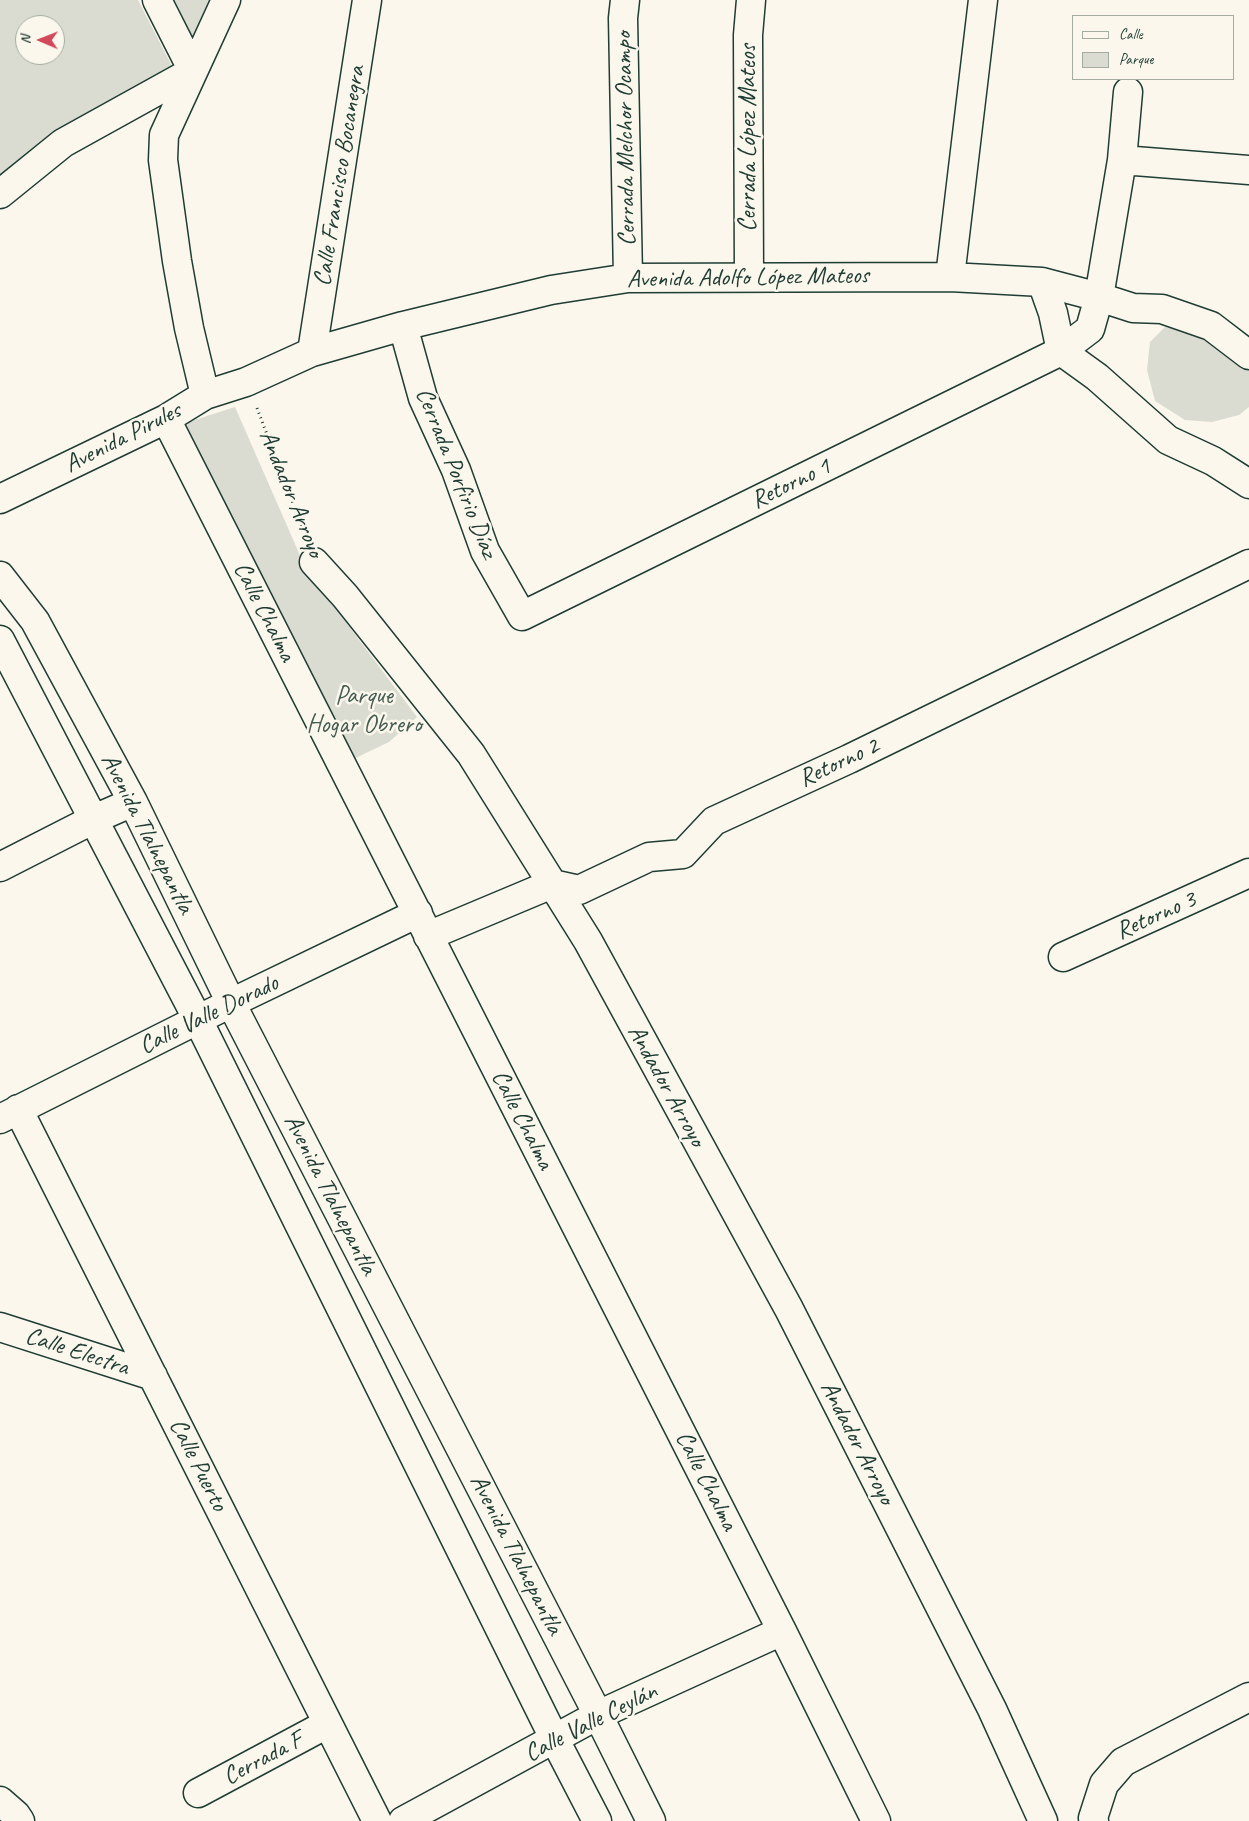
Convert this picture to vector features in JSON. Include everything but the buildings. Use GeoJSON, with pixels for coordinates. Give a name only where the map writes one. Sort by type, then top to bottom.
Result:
{"type":"FeatureCollection","features":[{"type":"Feature","properties":{"kind":"street"},"geometry":{"type":"LineString","coordinates":[[157,0],[193,71]]}},
{"type":"Feature","properties":{"kind":"street"},"geometry":{"type":"LineString","coordinates":[[205,395],[189,328],[177,261],[163,160],[164,135],[226,0]]}},
{"type":"Feature","properties":{"kind":"street","name":"Calle Francisco Bocanegra"},"geometry":{"type":"LineString","coordinates":[[312,352],[367,0]]}},
{"type":"Feature","properties":{"kind":"street","name":"Cerrada Melchor Ocampo"},"geometry":{"type":"LineString","coordinates":[[625,0],[623,18],[628,278]]}},
{"type":"Feature","properties":{"kind":"street","name":"Cerrada López Mateos"},"geometry":{"type":"LineString","coordinates":[[749,277],[748,35],[751,0]]}},
{"type":"Feature","properties":{"kind":"street"},"geometry":{"type":"LineString","coordinates":[[950,277],[982,0]]}},
{"type":"Feature","properties":{"kind":"street"},"geometry":{"type":"LineString","coordinates":[[0,194],[64,143],[193,71]]}},
{"type":"Feature","properties":{"kind":"street","name":"Retorno 1"},"geometry":{"type":"LineString","coordinates":[[522,616],[1061,351],[1090,329],[1099,297],[1122,160],[1128,92]]}},
{"type":"Feature","properties":{"kind":"street"},"geometry":{"type":"LineString","coordinates":[[1122,160],[1249,170]]}},
{"type":"Feature","properties":{"kind":"street","name":"Avenida Adolfo López Mateos"},"geometry":{"type":"LineString","coordinates":[[246,382],[312,352],[403,326],[551,290],[628,278],[950,277],[1042,282],[1133,308],[1162,309],[1211,326],[1249,355]]}},
{"type":"Feature","properties":{"kind":"street"},"geometry":{"type":"LineString","coordinates":[[1042,282],[1053,313],[1061,351],[1097,377],[1168,440],[1214,461],[1249,484]]}},
{"type":"Feature","properties":{"kind":"street","name":"Cerrada Porfirio Díaz"},"geometry":{"type":"LineString","coordinates":[[403,326],[423,398],[456,470],[485,551],[522,616]]}},
{"type":"Feature","properties":{"kind":"street","name":"Avenida Pirules"},"geometry":{"type":"LineString","coordinates":[[0,499],[166,419],[205,395],[246,382]]}},
{"type":"Feature","properties":{"kind":"street","name":"Calle Chalma"},"geometry":{"type":"LineString","coordinates":[[166,419],[782,1632],[876,1821]]}},
{"type":"Feature","properties":{"kind":"street","name":"Andador Arroyo"},"geometry":{"type":"LineString","coordinates":[[314,562],[346,596],[471,754],[588,941],[789,1309],[992,1709],[1043,1821]]}},
{"type":"Feature","properties":{"kind":"street","name":"Retorno 2"},"geometry":{"type":"LineString","coordinates":[[552,884],[579,890],[649,857],[683,854],[714,821],[848,759],[1249,564]]}},
{"type":"Feature","properties":{"kind":"street","name":"Avenida Tlalnepantla"},"geometry":{"type":"LineString","coordinates":[[0,576],[35,620],[133,802],[231,1003],[651,1821]]}},
{"type":"Feature","properties":{"kind":"street","name":"Avenida Tlalnepantla"},"geometry":{"type":"LineString","coordinates":[[0,640],[198,1020],[554,1740],[596,1821]]}},
{"type":"Feature","properties":{"kind":"street"},"geometry":{"type":"LineString","coordinates":[[0,867],[94,819],[133,802]]}},
{"type":"Feature","properties":{"kind":"street","name":"Retorno 3"},"geometry":{"type":"LineString","coordinates":[[1063,957],[1249,873]]}},
{"type":"Feature","properties":{"kind":"street"},"geometry":{"type":"LineString","coordinates":[[423,925],[552,884]]}},
{"type":"Feature","properties":{"kind":"street","name":"Calle Valle Dorado"},"geometry":{"type":"LineString","coordinates":[[9,1114],[231,1003],[423,925]]}},
{"type":"Feature","properties":{"kind":"street","name":"Calle Puerto"},"geometry":{"type":"LineString","coordinates":[[9,1114],[153,1376],[377,1821]]}},
{"type":"Feature","properties":{"kind":"street","name":"Calle Electra"},"geometry":{"type":"LineString","coordinates":[[0,1326],[153,1376]]}},
{"type":"Feature","properties":{"kind":"street","name":"Calle Valle Ceylán"},"geometry":{"type":"LineString","coordinates":[[403,1821],[598,1715],[782,1632]]}},
{"type":"Feature","properties":{"kind":"street"},"geometry":{"type":"LineString","coordinates":[[1094,1821],[1093,1818],[1104,1784],[1123,1762],[1249,1697]]}},
{"type":"Feature","properties":{"kind":"street","name":"Cerrada F"},"geometry":{"type":"LineString","coordinates":[[198,1793],[327,1724]]}},
{"type":"Feature","properties":{"kind":"street"},"geometry":{"type":"LineString","coordinates":[[0,1801],[20,1821]]}},
{"type":"Feature","properties":{"kind":"path","name":"Andador Arroyo"},"geometry":{"type":"LineString","coordinates":[[246,382],[314,562]]}},
{"type":"Feature","properties":{"kind":"green space"},"geometry":{"type":"Polygon","coordinates":[[[0,0],[138,0],[174,70],[0,179],[0,0]]]}},
{"type":"Feature","properties":{"kind":"green space"},"geometry":{"type":"Polygon","coordinates":[[[167,0],[216,0],[191,49],[167,0]]]}},
{"type":"Feature","properties":{"kind":"green space"},"geometry":{"type":"Polygon","coordinates":[[[1165,327],[1179,329],[1210,342],[1249,363],[1249,407],[1239,415],[1212,422],[1185,420],[1155,401],[1147,370],[1150,342],[1165,327]]]}},
{"type":"Feature","properties":{"kind":"green space","name":"Parque Hogar Obrero"},"geometry":{"type":"Polygon","coordinates":[[[235,407],[306,569],[417,717],[389,742],[341,765],[182,424],[235,407]]]}}]}
